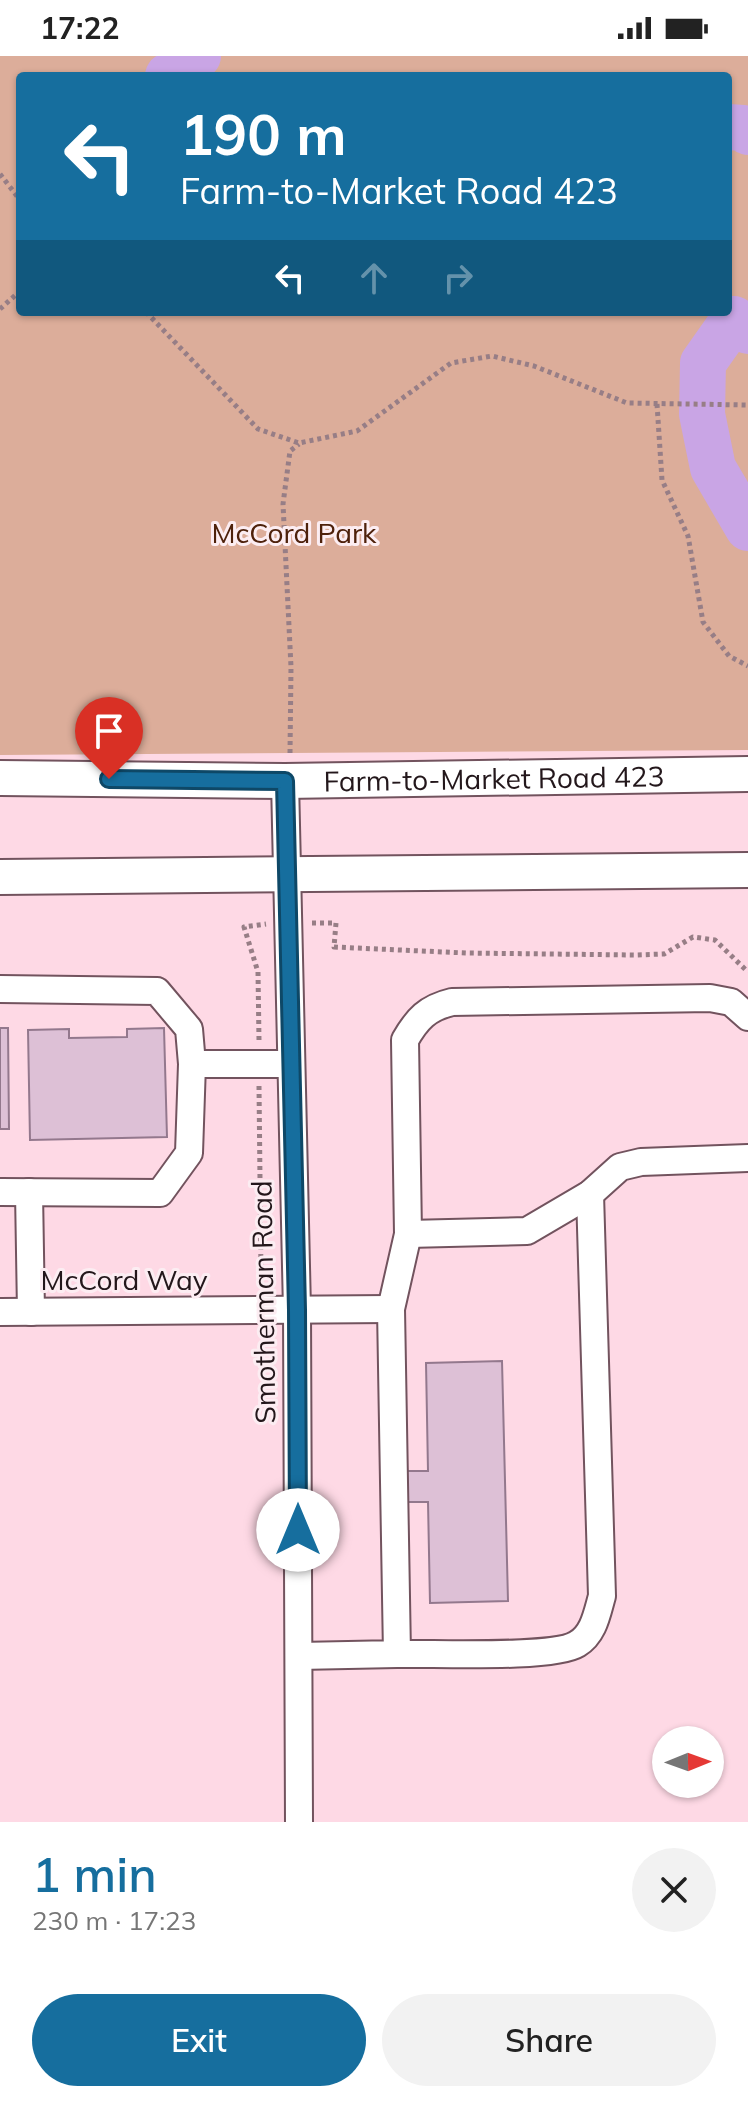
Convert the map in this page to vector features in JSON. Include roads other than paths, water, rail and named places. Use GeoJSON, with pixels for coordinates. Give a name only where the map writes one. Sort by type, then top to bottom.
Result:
{"type":"FeatureCollection","features":[{"type":"Feature","properties":{"kind":"main road","name":"Farm-to-Market Road 423"},"geometry":{"type":"LineString","coordinates":[[0,778],[287,769],[742,774]]}},
{"type":"Feature","properties":{"kind":"main road"},"geometry":{"type":"LineString","coordinates":[[0,877],[740,870]]}},
{"type":"Feature","properties":{"kind":"street","name":"Smotherman Road"},"geometry":{"type":"LineString","coordinates":[[287,769],[285,875],[297,1310],[299,1822]]}},
{"type":"Feature","properties":{"kind":"street"},"geometry":{"type":"LineString","coordinates":[[0,989],[157,991],[189,1029],[192,1064],[189,1153],[160,1193],[0,1192]]}},
{"type":"Feature","properties":{"kind":"street"},"geometry":{"type":"LineString","coordinates":[[397,1654],[391,1309],[408,1234],[405,1040],[418,1018],[435,1006],[452,1002],[710,998],[731,1002],[748,1017]]}},
{"type":"Feature","properties":{"kind":"street"},"geometry":{"type":"LineString","coordinates":[[192,1064],[290,1064]]}},
{"type":"Feature","properties":{"kind":"street"},"geometry":{"type":"LineString","coordinates":[[408,1234],[527,1231],[590,1194],[620,1167],[641,1162],[748,1158]]}},
{"type":"Feature","properties":{"kind":"street"},"geometry":{"type":"LineString","coordinates":[[29,1192],[31,1312]]}},
{"type":"Feature","properties":{"kind":"street"},"geometry":{"type":"LineString","coordinates":[[299,1656],[548,1652],[577,1644],[595,1624],[602,1596],[590,1194]]}},
{"type":"Feature","properties":{"kind":"street","name":"McCord Way"},"geometry":{"type":"LineString","coordinates":[[0,1312],[391,1309]]}},
{"type":"Feature","properties":{"kind":"waterway"},"geometry":{"type":"LineString","coordinates":[[174,72],[198,56]]}},
{"type":"Feature","properties":{"kind":"waterway"},"geometry":{"type":"LineString","coordinates":[[732,127],[743,128],[748,132]]}},
{"type":"Feature","properties":{"kind":"waterway"},"geometry":{"type":"LineString","coordinates":[[748,331],[734,319],[703,363],[702,414],[713,468],[748,528]]}},
{"type":"Feature","properties":{"kind":"park label","name":"McCord Park"},"geometry":{"type":"Point","coordinates":[294,532]}}]}
